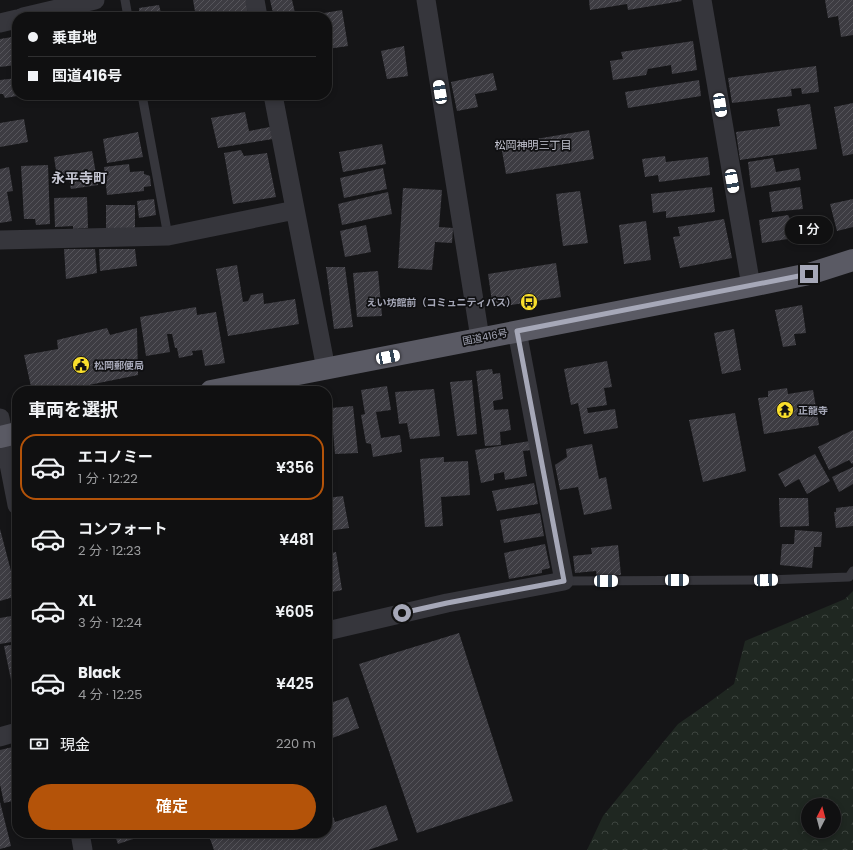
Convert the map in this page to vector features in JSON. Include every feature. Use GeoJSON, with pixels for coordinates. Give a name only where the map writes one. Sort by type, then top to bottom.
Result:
{"type":"FeatureCollection","features":[{"type":"Feature","properties":{"kind":"highway","name":"国道416号"},"geometry":{"type":"LineString","coordinates":[[237,386],[751,286],[852,263]]}},
{"type":"Feature","properties":{"kind":"street"},"geometry":{"type":"LineString","coordinates":[[44,12],[95,0]]}},
{"type":"Feature","properties":{"kind":"street"},"geometry":{"type":"LineString","coordinates":[[255,0],[257,12]]}},
{"type":"Feature","properties":{"kind":"street"},"geometry":{"type":"LineString","coordinates":[[426,0],[480,338]]}},
{"type":"Feature","properties":{"kind":"street"},"geometry":{"type":"LineString","coordinates":[[702,0],[751,286]]}},
{"type":"Feature","properties":{"kind":"street"},"geometry":{"type":"LineString","coordinates":[[0,23],[12,20]]}},
{"type":"Feature","properties":{"kind":"street"},"geometry":{"type":"LineString","coordinates":[[274,100],[326,369]]}},
{"type":"Feature","properties":{"kind":"street"},"geometry":{"type":"LineString","coordinates":[[0,240],[168,236],[295,210]]}},
{"type":"Feature","properties":{"kind":"street"},"geometry":{"type":"LineString","coordinates":[[332,630],[447,603],[564,581],[517,331]]}},
{"type":"Feature","properties":{"kind":"street"},"geometry":{"type":"LineString","coordinates":[[5,431],[12,475]]}},
{"type":"Feature","properties":{"kind":"street"},"geometry":{"type":"LineString","coordinates":[[0,737],[12,733]]}},
{"type":"Feature","properties":{"kind":"street"},"geometry":{"type":"LineString","coordinates":[[81,838],[84,850]]}},
{"type":"Feature","properties":{"kind":"lane"},"geometry":{"type":"LineString","coordinates":[[125,0],[127,12]]}},
{"type":"Feature","properties":{"kind":"lane"},"geometry":{"type":"LineString","coordinates":[[143,100],[168,236]]}},
{"type":"Feature","properties":{"kind":"lane"},"geometry":{"type":"LineString","coordinates":[[564,581],[766,580],[849,577],[853,571]]}},
{"type":"Feature","properties":{"kind":"green space"},"geometry":{"type":"Polygon","coordinates":[[[853,591],[853,850],[587,850],[603,816],[678,724],[734,684],[745,641],[845,599],[853,591]]]}},
{"type":"Feature","properties":{"kind":"building"},"geometry":{"type":"Polygon","coordinates":[[[193,0],[246,0],[248,12],[195,12],[193,0]]]}},
{"type":"Feature","properties":{"kind":"building"},"geometry":{"type":"Polygon","coordinates":[[[270,0],[292,0],[295,12],[273,12],[270,0]]]}},
{"type":"Feature","properties":{"kind":"building"},"geometry":{"type":"Polygon","coordinates":[[[589,0],[682,1],[628,10],[627,4],[590,10],[589,0]]]}},
{"type":"Feature","properties":{"kind":"building"},"geometry":{"type":"Polygon","coordinates":[[[825,0],[853,0],[853,35],[841,37],[838,16],[828,18],[825,0]]]}},
{"type":"Feature","properties":{"kind":"building"},"geometry":{"type":"Polygon","coordinates":[[[159,5],[161,12],[139,12],[139,8],[159,5]]]}},
{"type":"Feature","properties":{"kind":"building"},"geometry":{"type":"Polygon","coordinates":[[[342,10],[348,46],[332,48],[332,12],[330,12],[342,10]]]}},
{"type":"Feature","properties":{"kind":"building"},"geometry":{"type":"Polygon","coordinates":[[[12,37],[12,66],[0,67],[0,39],[12,37]]]}},
{"type":"Feature","properties":{"kind":"building"},"geometry":{"type":"Polygon","coordinates":[[[693,41],[697,70],[672,74],[671,65],[648,69],[646,75],[613,80],[610,61],[623,59],[621,52],[693,41]]]}},
{"type":"Feature","properties":{"kind":"building"},"geometry":{"type":"Polygon","coordinates":[[[404,46],[408,76],[387,79],[381,51],[404,46]]]}},
{"type":"Feature","properties":{"kind":"building"},"geometry":{"type":"Polygon","coordinates":[[[816,66],[819,92],[802,94],[801,88],[791,89],[792,96],[732,103],[728,78],[816,66]]]}},
{"type":"Feature","properties":{"kind":"building"},"geometry":{"type":"Polygon","coordinates":[[[493,73],[497,90],[475,94],[478,107],[457,111],[451,82],[493,73]]]}},
{"type":"Feature","properties":{"kind":"building"},"geometry":{"type":"Polygon","coordinates":[[[12,79],[12,97],[5,98],[3,94],[0,94],[0,80],[12,79]]]}},
{"type":"Feature","properties":{"kind":"building"},"geometry":{"type":"Polygon","coordinates":[[[699,80],[701,96],[628,108],[625,92],[699,80]]]}},
{"type":"Feature","properties":{"kind":"building"},"geometry":{"type":"Polygon","coordinates":[[[853,103],[853,154],[843,156],[834,107],[853,103]]]}},
{"type":"Feature","properties":{"kind":"building"},"geometry":{"type":"Polygon","coordinates":[[[810,104],[817,149],[740,160],[736,132],[780,126],[777,109],[810,104]]]}},
{"type":"Feature","properties":{"kind":"building"},"geometry":{"type":"Polygon","coordinates":[[[245,112],[249,131],[270,127],[273,139],[218,148],[211,118],[245,112]]]}},
{"type":"Feature","properties":{"kind":"building"},"geometry":{"type":"Polygon","coordinates":[[[24,119],[28,142],[0,147],[0,123],[24,119]]]}},
{"type":"Feature","properties":{"kind":"building"},"geometry":{"type":"Polygon","coordinates":[[[589,130],[594,159],[506,174],[501,145],[589,130]]]}},
{"type":"Feature","properties":{"kind":"building"},"geometry":{"type":"Polygon","coordinates":[[[138,132],[143,157],[107,163],[103,139],[138,132]]]}},
{"type":"Feature","properties":{"kind":"building"},"geometry":{"type":"Polygon","coordinates":[[[382,144],[386,164],[343,172],[339,152],[382,144]]]}},
{"type":"Feature","properties":{"kind":"building"},"geometry":{"type":"Polygon","coordinates":[[[241,150],[244,156],[267,153],[276,197],[233,204],[224,153],[241,150]]]}},
{"type":"Feature","properties":{"kind":"building"},"geometry":{"type":"Polygon","coordinates":[[[92,151],[98,185],[71,189],[69,181],[58,183],[54,157],[92,151]]]}},
{"type":"Feature","properties":{"kind":"building"},"geometry":{"type":"Polygon","coordinates":[[[665,156],[666,162],[708,157],[710,175],[659,182],[658,175],[645,177],[642,159],[665,156]]]}},
{"type":"Feature","properties":{"kind":"building"},"geometry":{"type":"Polygon","coordinates":[[[773,158],[776,172],[799,168],[801,180],[751,188],[748,162],[773,158]]]}},
{"type":"Feature","properties":{"kind":"building"},"geometry":{"type":"Polygon","coordinates":[[[129,164],[130,172],[144,171],[144,174],[150,176],[151,186],[144,187],[144,191],[107,195],[104,167],[129,164]]]}},
{"type":"Feature","properties":{"kind":"building"},"geometry":{"type":"Polygon","coordinates":[[[48,165],[50,224],[36,225],[35,219],[24,219],[21,166],[48,165]]]}},
{"type":"Feature","properties":{"kind":"building"},"geometry":{"type":"Polygon","coordinates":[[[9,167],[13,191],[7,192],[12,221],[0,223],[0,169],[9,167]]]}},
{"type":"Feature","properties":{"kind":"building"},"geometry":{"type":"Polygon","coordinates":[[[383,168],[387,189],[344,198],[340,178],[383,168]]]}},
{"type":"Feature","properties":{"kind":"building"},"geometry":{"type":"Polygon","coordinates":[[[712,187],[715,212],[666,218],[666,211],[653,213],[651,194],[712,187]]]}},
{"type":"Feature","properties":{"kind":"building"},"geometry":{"type":"Polygon","coordinates":[[[800,187],[803,209],[772,212],[769,192],[800,187]]]}},
{"type":"Feature","properties":{"kind":"building"},"geometry":{"type":"Polygon","coordinates":[[[403,188],[442,190],[439,227],[453,228],[452,243],[435,242],[432,270],[398,268],[403,188]]]}},
{"type":"Feature","properties":{"kind":"building"},"geometry":{"type":"Polygon","coordinates":[[[580,191],[588,243],[563,246],[556,194],[580,191]]]}},
{"type":"Feature","properties":{"kind":"building"},"geometry":{"type":"Polygon","coordinates":[[[388,192],[392,214],[342,225],[338,204],[388,192]]]}},
{"type":"Feature","properties":{"kind":"building"},"geometry":{"type":"Polygon","coordinates":[[[87,197],[88,228],[73,229],[73,226],[55,227],[54,198],[87,197]]]}},
{"type":"Feature","properties":{"kind":"building"},"geometry":{"type":"Polygon","coordinates":[[[154,199],[156,215],[139,218],[137,201],[154,199]]]}},
{"type":"Feature","properties":{"kind":"building"},"geometry":{"type":"Polygon","coordinates":[[[853,199],[853,227],[837,231],[830,204],[853,199]]]}},
{"type":"Feature","properties":{"kind":"building"},"geometry":{"type":"Polygon","coordinates":[[[106,205],[135,205],[135,229],[106,229],[106,205]]]}},
{"type":"Feature","properties":{"kind":"building"},"geometry":{"type":"Polygon","coordinates":[[[788,215],[790,219],[819,215],[820,219],[818,220],[820,234],[762,243],[759,220],[788,215]]]}},
{"type":"Feature","properties":{"kind":"building"},"geometry":{"type":"Polygon","coordinates":[[[724,219],[732,258],[680,268],[673,237],[680,236],[678,227],[724,219]]]}},
{"type":"Feature","properties":{"kind":"building"},"geometry":{"type":"Polygon","coordinates":[[[646,221],[651,260],[624,264],[619,225],[646,221]]]}},
{"type":"Feature","properties":{"kind":"building"},"geometry":{"type":"Polygon","coordinates":[[[366,225],[371,252],[345,257],[340,231],[366,225]]]}},
{"type":"Feature","properties":{"kind":"building"},"geometry":{"type":"Polygon","coordinates":[[[64,249],[95,249],[97,273],[66,279],[64,249]]]}},
{"type":"Feature","properties":{"kind":"building"},"geometry":{"type":"Polygon","coordinates":[[[99,249],[135,249],[137,266],[100,271],[99,249]]]}},
{"type":"Feature","properties":{"kind":"building"},"geometry":{"type":"Polygon","coordinates":[[[556,263],[561,297],[493,308],[488,274],[556,263]]]}},
{"type":"Feature","properties":{"kind":"building"},"geometry":{"type":"Polygon","coordinates":[[[237,265],[243,302],[248,301],[251,295],[263,293],[264,304],[295,299],[299,324],[228,336],[216,269],[237,265]]]}},
{"type":"Feature","properties":{"kind":"building"},"geometry":{"type":"Polygon","coordinates":[[[326,267],[345,267],[353,327],[334,329],[326,267]]]}},
{"type":"Feature","properties":{"kind":"building"},"geometry":{"type":"Polygon","coordinates":[[[378,271],[382,316],[357,317],[353,273],[378,271]]]}},
{"type":"Feature","properties":{"kind":"building"},"geometry":{"type":"Polygon","coordinates":[[[802,305],[806,333],[794,334],[796,345],[783,347],[775,310],[802,305]]]}},
{"type":"Feature","properties":{"kind":"building"},"geometry":{"type":"Polygon","coordinates":[[[196,307],[197,315],[216,312],[225,363],[205,366],[202,350],[192,351],[193,355],[179,358],[172,334],[167,334],[170,352],[146,356],[140,317],[196,307]]]}},
{"type":"Feature","properties":{"kind":"building"},"geometry":{"type":"Polygon","coordinates":[[[107,328],[110,335],[137,328],[138,375],[84,386],[31,386],[24,355],[58,349],[57,340],[107,328]]]}},
{"type":"Feature","properties":{"kind":"building"},"geometry":{"type":"Polygon","coordinates":[[[734,329],[741,370],[722,374],[714,333],[734,329]]]}},
{"type":"Feature","properties":{"kind":"building"},"geometry":{"type":"Polygon","coordinates":[[[607,361],[612,387],[604,388],[607,405],[587,408],[588,413],[615,409],[618,428],[584,434],[578,403],[571,405],[564,369],[607,361]]]}},
{"type":"Feature","properties":{"kind":"building"},"geometry":{"type":"Polygon","coordinates":[[[492,369],[493,374],[500,373],[503,399],[493,401],[494,410],[508,409],[511,430],[500,432],[501,445],[485,446],[476,371],[492,369]]]}},
{"type":"Feature","properties":{"kind":"building"},"geometry":{"type":"Polygon","coordinates":[[[472,380],[477,434],[457,436],[450,382],[472,380]]]}},
{"type":"Feature","properties":{"kind":"building"},"geometry":{"type":"Polygon","coordinates":[[[387,386],[391,410],[376,412],[381,438],[400,435],[402,452],[373,457],[371,444],[366,443],[361,415],[365,414],[361,390],[387,386]]]}},
{"type":"Feature","properties":{"kind":"building"},"geometry":{"type":"Polygon","coordinates":[[[787,388],[788,394],[813,390],[819,425],[764,434],[758,398],[768,397],[768,391],[787,388]]]}},
{"type":"Feature","properties":{"kind":"building"},"geometry":{"type":"Polygon","coordinates":[[[434,389],[440,436],[410,439],[407,423],[399,424],[395,392],[434,389]]]}},
{"type":"Feature","properties":{"kind":"building"},"geometry":{"type":"Polygon","coordinates":[[[353,406],[358,453],[335,454],[332,408],[353,406]]]}},
{"type":"Feature","properties":{"kind":"building"},"geometry":{"type":"Polygon","coordinates":[[[735,413],[746,471],[703,482],[689,420],[735,413]]]}},
{"type":"Feature","properties":{"kind":"building"},"geometry":{"type":"Polygon","coordinates":[[[853,430],[853,463],[852,464],[849,460],[829,470],[818,447],[853,430]]]}},
{"type":"Feature","properties":{"kind":"building"},"geometry":{"type":"Polygon","coordinates":[[[530,441],[532,450],[523,451],[527,476],[505,480],[504,472],[494,474],[494,480],[481,483],[475,450],[530,441]]]}},
{"type":"Feature","properties":{"kind":"building"},"geometry":{"type":"Polygon","coordinates":[[[592,444],[599,479],[606,477],[612,509],[584,515],[578,487],[560,490],[555,465],[567,457],[566,449],[592,444]]]}},
{"type":"Feature","properties":{"kind":"building"},"geometry":{"type":"Polygon","coordinates":[[[815,454],[830,481],[807,494],[799,479],[785,487],[778,474],[815,454]]]}},
{"type":"Feature","properties":{"kind":"building"},"geometry":{"type":"Polygon","coordinates":[[[444,457],[444,462],[468,461],[470,495],[441,497],[443,526],[425,527],[420,459],[444,457]]]}},
{"type":"Feature","properties":{"kind":"building"},"geometry":{"type":"Polygon","coordinates":[[[853,467],[853,484],[839,492],[832,477],[853,467]]]}},
{"type":"Feature","properties":{"kind":"building"},"geometry":{"type":"Polygon","coordinates":[[[534,483],[538,504],[497,511],[492,491],[534,483]]]}},
{"type":"Feature","properties":{"kind":"building"},"geometry":{"type":"Polygon","coordinates":[[[343,496],[349,528],[332,530],[332,497],[343,496]]]}},
{"type":"Feature","properties":{"kind":"building"},"geometry":{"type":"Polygon","coordinates":[[[779,498],[808,498],[809,526],[780,527],[779,498]]]}},
{"type":"Feature","properties":{"kind":"building"},"geometry":{"type":"Polygon","coordinates":[[[853,506],[853,526],[836,528],[834,512],[836,512],[836,508],[853,506]]]}},
{"type":"Feature","properties":{"kind":"building"},"geometry":{"type":"Polygon","coordinates":[[[540,513],[544,536],[504,543],[500,520],[540,513]]]}},
{"type":"Feature","properties":{"kind":"building"},"geometry":{"type":"Polygon","coordinates":[[[0,529],[12,575],[12,597],[0,601],[0,529]]]}},
{"type":"Feature","properties":{"kind":"building"},"geometry":{"type":"Polygon","coordinates":[[[795,530],[822,532],[821,547],[814,547],[812,568],[780,565],[782,544],[794,544],[795,530]]]}},
{"type":"Feature","properties":{"kind":"building"},"geometry":{"type":"Polygon","coordinates":[[[545,544],[550,568],[542,570],[542,573],[509,579],[504,553],[545,544]]]}},
{"type":"Feature","properties":{"kind":"building"},"geometry":{"type":"Polygon","coordinates":[[[618,545],[621,575],[597,577],[596,571],[575,573],[573,556],[592,554],[591,548],[618,545]]]}},
{"type":"Feature","properties":{"kind":"building"},"geometry":{"type":"Polygon","coordinates":[[[336,552],[342,590],[332,592],[332,553],[336,552]]]}},
{"type":"Feature","properties":{"kind":"building"},"geometry":{"type":"Polygon","coordinates":[[[12,616],[12,642],[0,644],[0,618],[12,616]]]}},
{"type":"Feature","properties":{"kind":"building"},"geometry":{"type":"Polygon","coordinates":[[[459,633],[513,801],[417,833],[359,664],[459,633]]]}},
{"type":"Feature","properties":{"kind":"building"},"geometry":{"type":"Polygon","coordinates":[[[12,645],[12,685],[4,646],[12,645]]]}},
{"type":"Feature","properties":{"kind":"building"},"geometry":{"type":"Polygon","coordinates":[[[348,697],[359,728],[332,738],[332,702],[348,697]]]}},
{"type":"Feature","properties":{"kind":"building"},"geometry":{"type":"Polygon","coordinates":[[[12,747],[12,801],[4,803],[0,784],[0,750],[12,747]]]}},
{"type":"Feature","properties":{"kind":"building"},"geometry":{"type":"Polygon","coordinates":[[[0,802],[11,846],[0,849],[0,802]]]}},
{"type":"Feature","properties":{"kind":"building"},"geometry":{"type":"Polygon","coordinates":[[[386,805],[398,840],[368,850],[214,850],[210,838],[332,838],[332,813],[335,822],[386,805]]]}},
{"type":"Feature","properties":{"kind":"building"},"geometry":{"type":"Polygon","coordinates":[[[116,838],[136,838],[118,844],[116,838]]]}},
{"type":"Feature","properties":{"kind":"place","name":"えい坊館前（コミュニティバス）"},"geometry":{"type":"Point","coordinates":[529,302]}},
{"type":"Feature","properties":{"kind":"place","name":"松岡郵便局"},"geometry":{"type":"Point","coordinates":[81,365]}},
{"type":"Feature","properties":{"kind":"place","name":"正龍寺"},"geometry":{"type":"Point","coordinates":[785,410]}},
{"type":"Feature","properties":{"kind":"district","name":"松岡神明三丁目"},"geometry":{"type":"Point","coordinates":[533,145]}},
{"type":"Feature","properties":{"kind":"district","name":"永平寺町"},"geometry":{"type":"Point","coordinates":[79,178]}},
{"type":"Feature","properties":{"kind":"route"},"geometry":{"type":"LineString","coordinates":[[402,613],[564,581],[517,331],[809,274]]}}]}
